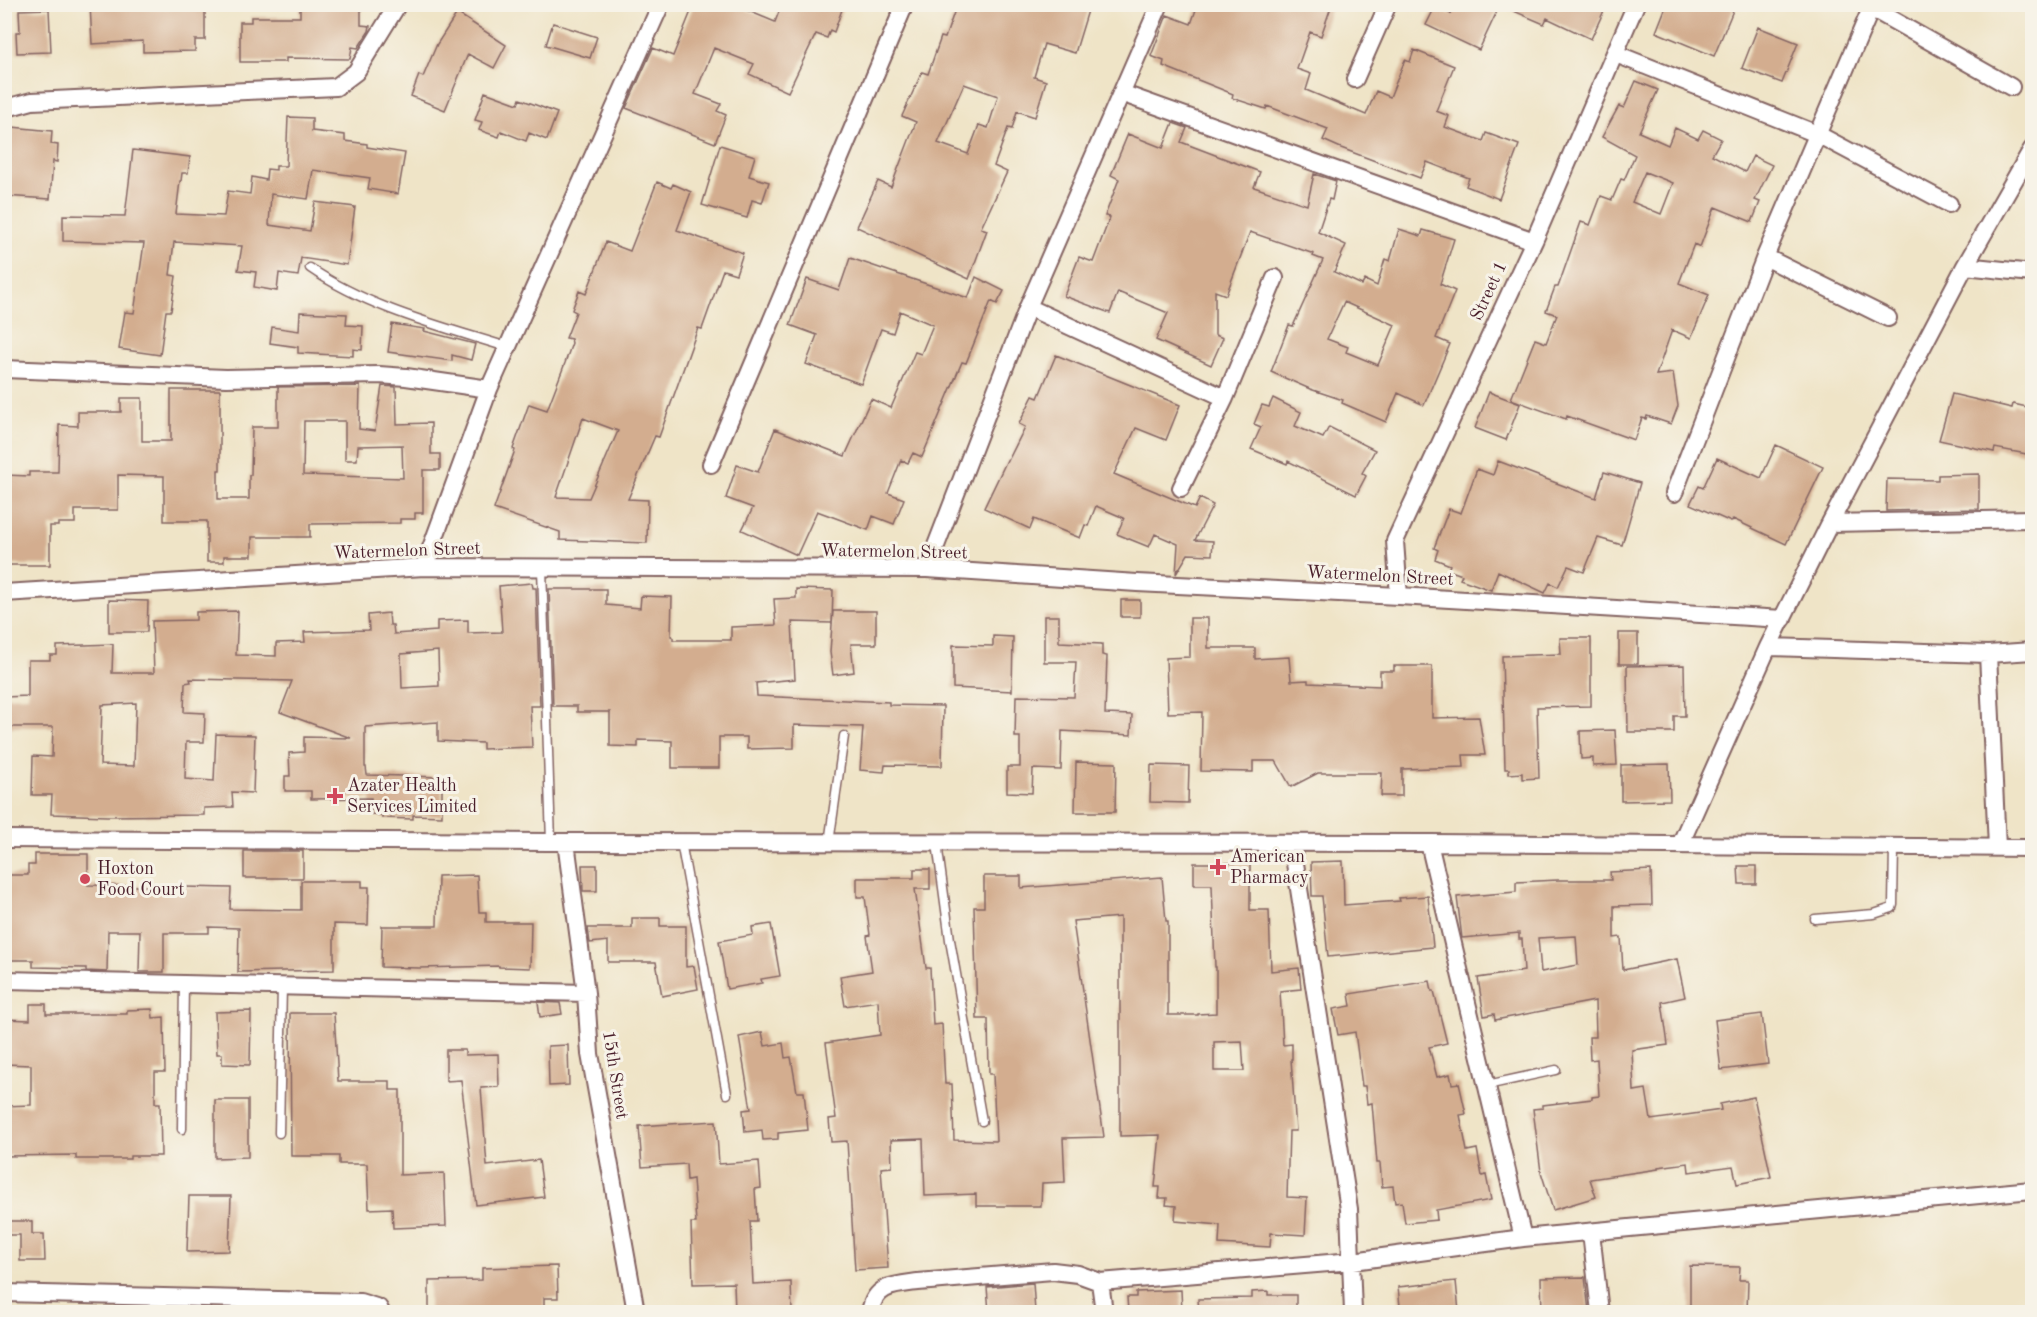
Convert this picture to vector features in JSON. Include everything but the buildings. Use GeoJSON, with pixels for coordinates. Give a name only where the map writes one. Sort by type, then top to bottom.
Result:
{"type":"FeatureCollection","features":[{"type":"Feature","properties":{"kind":"street"},"geometry":{"type":"LineString","coordinates":[[4,112],[10,107],[32,101],[336,87],[356,72],[398,4]]}},
{"type":"Feature","properties":{"kind":"street"},"geometry":{"type":"LineString","coordinates":[[424,567],[507,346],[661,4]]}},
{"type":"Feature","properties":{"kind":"street"},"geometry":{"type":"LineString","coordinates":[[711,464],[905,4]]}},
{"type":"Feature","properties":{"kind":"street"},"geometry":{"type":"LineString","coordinates":[[927,569],[1028,308],[1160,4]]}},
{"type":"Feature","properties":{"kind":"street"},"geometry":{"type":"LineString","coordinates":[[1355,79],[1388,4]]}},
{"type":"Feature","properties":{"kind":"street","name":"Street 1"},"geometry":{"type":"LineString","coordinates":[[1399,596],[1395,541],[1534,241],[1636,4]]}},
{"type":"Feature","properties":{"kind":"street"},"geometry":{"type":"LineString","coordinates":[[1674,493],[1765,257],[1872,6],[2011,87]]}},
{"type":"Feature","properties":{"kind":"street"},"geometry":{"type":"LineString","coordinates":[[1616,54],[1817,134],[1949,204]]}},
{"type":"Feature","properties":{"kind":"street"},"geometry":{"type":"LineString","coordinates":[[1121,93],[1534,241]]}},
{"type":"Feature","properties":{"kind":"street"},"geometry":{"type":"LineString","coordinates":[[1680,845],[1768,647],[1830,523],[1965,266],[2032,149]]}},
{"type":"Feature","properties":{"kind":"street"},"geometry":{"type":"LineString","coordinates":[[1765,257],[1888,318]]}},
{"type":"Feature","properties":{"kind":"street"},"geometry":{"type":"LineString","coordinates":[[1965,266],[2032,273]]}},
{"type":"Feature","properties":{"kind":"street"},"geometry":{"type":"LineString","coordinates":[[1181,488],[1225,398],[1275,278]]}},
{"type":"Feature","properties":{"kind":"street"},"geometry":{"type":"LineString","coordinates":[[1028,308],[1225,398]]}},
{"type":"Feature","properties":{"kind":"street"},"geometry":{"type":"LineString","coordinates":[[4,369],[226,378],[379,375],[489,389]]}},
{"type":"Feature","properties":{"kind":"street"},"geometry":{"type":"LineString","coordinates":[[1830,523],[2032,519]]}},
{"type":"Feature","properties":{"kind":"street","name":"Watermelon Street"},"geometry":{"type":"LineString","coordinates":[[4,593],[424,567],[927,569],[1783,619]]}},
{"type":"Feature","properties":{"kind":"street"},"geometry":{"type":"LineString","coordinates":[[1768,647],[1988,654],[2032,651]]}},
{"type":"Feature","properties":{"kind":"street"},"geometry":{"type":"LineString","coordinates":[[1988,654],[1997,848]]}},
{"type":"Feature","properties":{"kind":"street"},"geometry":{"type":"LineString","coordinates":[[4,839],[63,841],[1429,843],[2032,848]]}},
{"type":"Feature","properties":{"kind":"street","name":"15th Street"},"geometry":{"type":"LineString","coordinates":[[558,842],[586,993],[590,1054],[636,1312]]}},
{"type":"Feature","properties":{"kind":"street"},"geometry":{"type":"LineString","coordinates":[[1429,843],[1523,1238]]}},
{"type":"Feature","properties":{"kind":"street"},"geometry":{"type":"LineString","coordinates":[[1293,844],[1349,1209],[1353,1261],[1353,1312]]}},
{"type":"Feature","properties":{"kind":"street"},"geometry":{"type":"LineString","coordinates":[[4,980],[586,993]]}},
{"type":"Feature","properties":{"kind":"street"},"geometry":{"type":"LineString","coordinates":[[870,1312],[877,1294],[896,1285],[1053,1271],[1078,1274],[1100,1282],[1353,1261],[1523,1238],[2032,1190]]}},
{"type":"Feature","properties":{"kind":"street"},"geometry":{"type":"LineString","coordinates":[[1591,1232],[1600,1312]]}},
{"type":"Feature","properties":{"kind":"street"},"geometry":{"type":"LineString","coordinates":[[1100,1282],[1104,1312]]}},
{"type":"Feature","properties":{"kind":"street"},"geometry":{"type":"LineString","coordinates":[[4,1293],[360,1302],[379,1308],[381,1312]]}},
{"type":"Feature","properties":{"kind":"lane"},"geometry":{"type":"LineString","coordinates":[[310,268],[336,285],[379,305],[438,326],[507,346]]}},
{"type":"Feature","properties":{"kind":"lane"},"geometry":{"type":"LineString","coordinates":[[542,568],[558,842]]}},
{"type":"Feature","properties":{"kind":"lane"},"geometry":{"type":"LineString","coordinates":[[829,843],[844,736]]}},
{"type":"Feature","properties":{"kind":"lane"},"geometry":{"type":"LineString","coordinates":[[681,842],[727,1094]]}},
{"type":"Feature","properties":{"kind":"lane"},"geometry":{"type":"LineString","coordinates":[[938,843],[950,940],[982,1121]]}},
{"type":"Feature","properties":{"kind":"lane"},"geometry":{"type":"LineString","coordinates":[[1815,919],[1874,914],[1892,908],[1894,846]]}},
{"type":"Feature","properties":{"kind":"lane"},"geometry":{"type":"LineString","coordinates":[[182,1129],[184,984]]}},
{"type":"Feature","properties":{"kind":"lane"},"geometry":{"type":"LineString","coordinates":[[279,1133],[282,986]]}},
{"type":"Feature","properties":{"kind":"lane"},"geometry":{"type":"LineString","coordinates":[[1487,1085],[1556,1070]]}},
{"type":"Feature","properties":{"kind":"place","name":"Azater Health Services Limited"},"geometry":{"type":"Point","coordinates":[335,796]}},
{"type":"Feature","properties":{"kind":"place","name":"American Pharmacy"},"geometry":{"type":"Point","coordinates":[1218,867]}},
{"type":"Feature","properties":{"kind":"place","name":"Hoxton Food Court"},"geometry":{"type":"Point","coordinates":[85,879]}}]}
